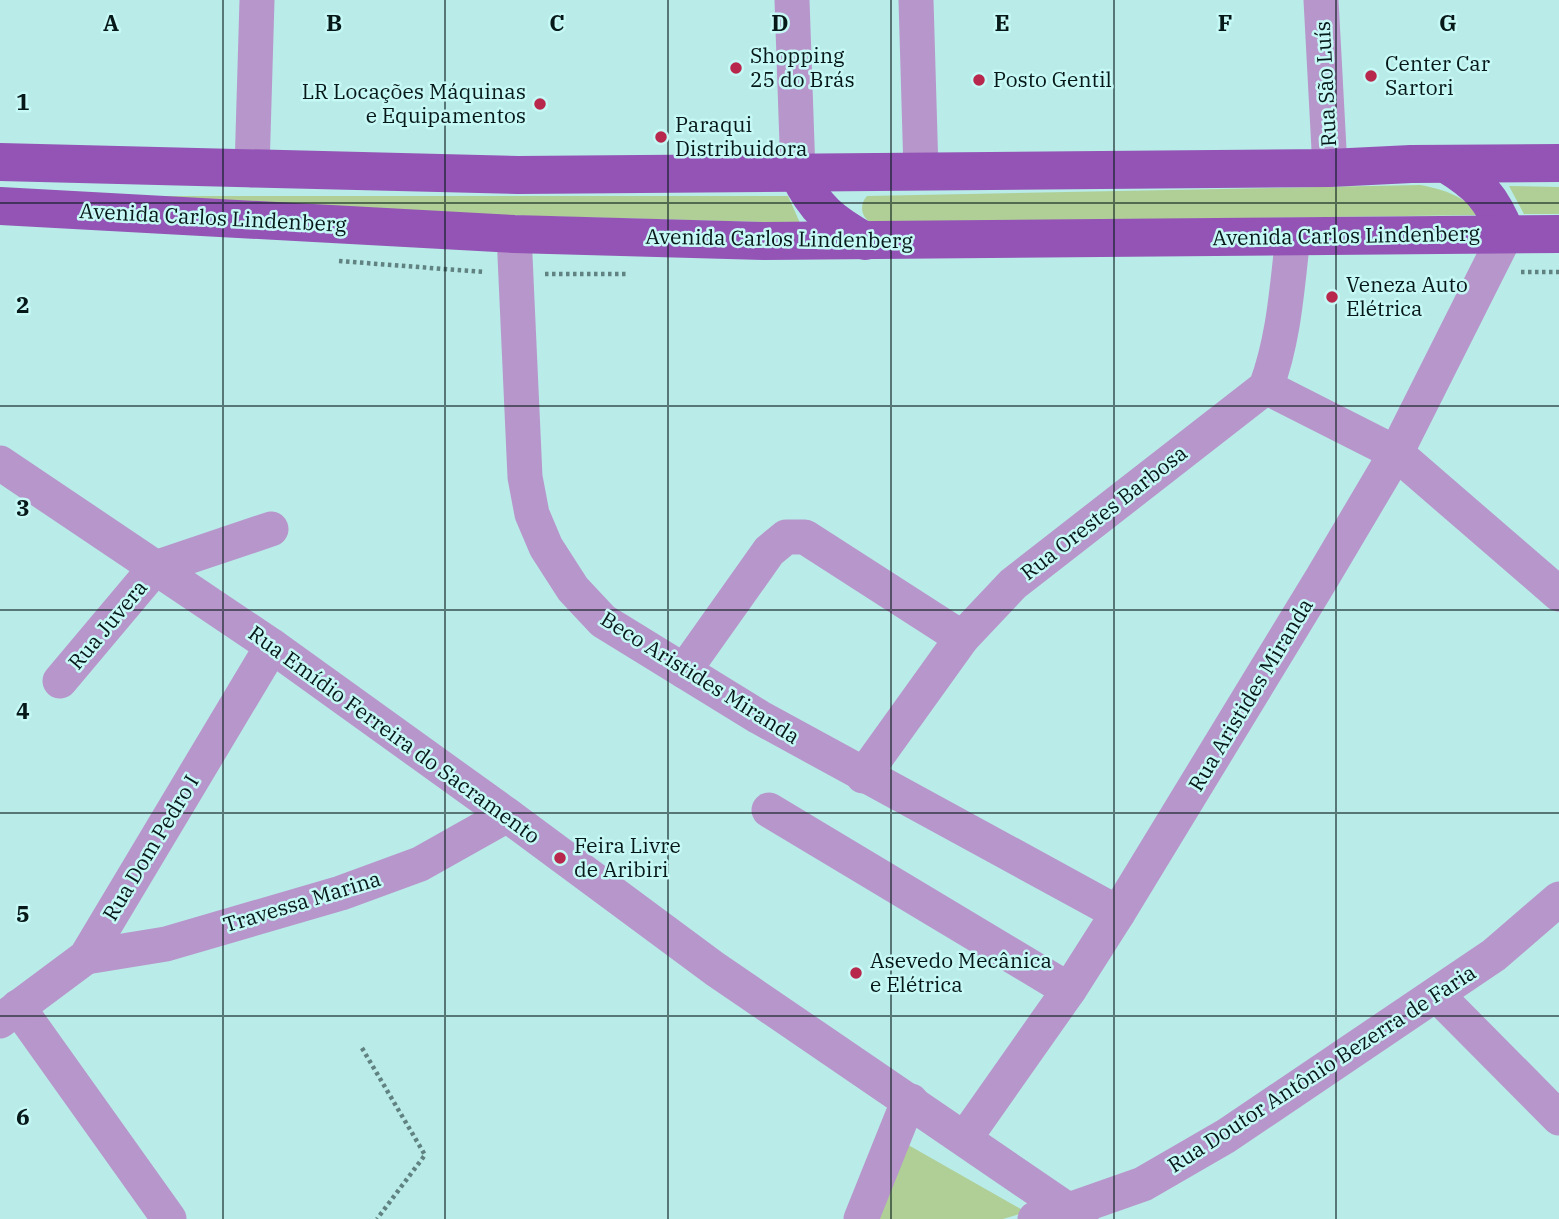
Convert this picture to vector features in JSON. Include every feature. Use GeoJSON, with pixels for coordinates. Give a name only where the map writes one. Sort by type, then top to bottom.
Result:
{"type":"FeatureCollection","features":[{"type":"Feature","properties":{"kind":"main road"},"geometry":{"type":"LineString","coordinates":[[0,162],[518,175],[1330,169],[1411,163],[1559,163]]}},
{"type":"Feature","properties":{"kind":"main road"},"geometry":{"type":"LineString","coordinates":[[1446,164],[1470,178],[1486,195],[1497,211],[1506,234]]}},
{"type":"Feature","properties":{"kind":"main road"},"geometry":{"type":"LineString","coordinates":[[798,173],[808,195],[819,209],[836,224],[865,241]]}},
{"type":"Feature","properties":{"kind":"main road","name":"Avenida Carlos Lindenberg"},"geometry":{"type":"LineString","coordinates":[[0,206],[514,234],[764,241],[1559,234]]}},
{"type":"Feature","properties":{"kind":"street"},"geometry":{"type":"LineString","coordinates":[[253,170],[257,0]]}},
{"type":"Feature","properties":{"kind":"street"},"geometry":{"type":"LineString","coordinates":[[792,0],[798,173]]}},
{"type":"Feature","properties":{"kind":"street"},"geometry":{"type":"LineString","coordinates":[[916,0],[922,171]]}},
{"type":"Feature","properties":{"kind":"street","name":"Rua São Luís"},"geometry":{"type":"LineString","coordinates":[[1321,0],[1330,169]]}},
{"type":"Feature","properties":{"kind":"street","name":"Beco Aristides Miranda"},"geometry":{"type":"LineString","coordinates":[[514,234],[525,477],[533,514],[546,547],[573,589],[603,621],[759,718],[1118,913]]}},
{"type":"Feature","properties":{"kind":"street","name":"Rua Aristides Miranda"},"geometry":{"type":"LineString","coordinates":[[965,1138],[1069,990],[1118,913],[1396,453],[1506,234]]}},
{"type":"Feature","properties":{"kind":"street"},"geometry":{"type":"LineString","coordinates":[[1293,236],[1283,326],[1276,360],[1266,387],[1396,453],[1559,594]]}},
{"type":"Feature","properties":{"kind":"street","name":"Rua Orestes Barbosa"},"geometry":{"type":"LineString","coordinates":[[863,776],[962,638],[1013,584],[1266,387]]}},
{"type":"Feature","properties":{"kind":"street","name":"Rua Emídio Ferreira do Sacramento"},"geometry":{"type":"LineString","coordinates":[[0,463],[272,646],[715,969],[1075,1215]]}},
{"type":"Feature","properties":{"kind":"street"},"geometry":{"type":"LineString","coordinates":[[155,568],[271,529]]}},
{"type":"Feature","properties":{"kind":"street"},"geometry":{"type":"LineString","coordinates":[[684,671],[769,551],[786,537],[805,537],[962,638]]}},
{"type":"Feature","properties":{"kind":"street","name":"Rua Juvera"},"geometry":{"type":"LineString","coordinates":[[60,681],[155,568]]}},
{"type":"Feature","properties":{"kind":"street","name":"Rua Dom Pedro I"},"geometry":{"type":"LineString","coordinates":[[9,1014],[86,957],[272,646]]}},
{"type":"Feature","properties":{"kind":"street"},"geometry":{"type":"LineString","coordinates":[[769,810],[1069,990]]}},
{"type":"Feature","properties":{"kind":"street","name":"Travessa Marina"},"geometry":{"type":"LineString","coordinates":[[86,957],[166,944],[341,894],[420,864],[507,815]]}},
{"type":"Feature","properties":{"kind":"street","name":"Rua Doutor Antônio Bezerra de Faria"},"geometry":{"type":"LineString","coordinates":[[1035,1219],[1075,1215],[1143,1184],[1226,1136],[1438,996],[1494,955],[1559,899]]}},
{"type":"Feature","properties":{"kind":"street"},"geometry":{"type":"LineString","coordinates":[[1438,996],[1559,1118]]}},
{"type":"Feature","properties":{"kind":"street"},"geometry":{"type":"LineString","coordinates":[[9,1014],[169,1219]]}},
{"type":"Feature","properties":{"kind":"street"},"geometry":{"type":"LineString","coordinates":[[861,1219],[904,1112],[911,1101]]}},
{"type":"Feature","properties":{"kind":"path"},"geometry":{"type":"LineString","coordinates":[[362,1048],[425,1155],[377,1219]]}},
{"type":"Feature","properties":{"kind":"green space"},"geometry":{"type":"Polygon","coordinates":[[[1420,185],[1453,194],[1480,215],[871,223],[862,210],[867,196],[1420,185]]]}},
{"type":"Feature","properties":{"kind":"green space"},"geometry":{"type":"Polygon","coordinates":[[[1509,186],[1559,187],[1559,214],[1524,214],[1509,186]]]}},
{"type":"Feature","properties":{"kind":"green space"},"geometry":{"type":"Polygon","coordinates":[[[47,196],[788,196],[800,223],[47,203],[47,196]]]}},
{"type":"Feature","properties":{"kind":"green space"},"geometry":{"type":"Polygon","coordinates":[[[903,1142],[1026,1212],[1003,1219],[871,1219],[903,1142]]]}},
{"type":"Feature","properties":{"kind":"place","name":"Shopping 25 do Brás"},"geometry":{"type":"Point","coordinates":[736,68]}},
{"type":"Feature","properties":{"kind":"place","name":"Center Car Sartori"},"geometry":{"type":"Point","coordinates":[1371,76]}},
{"type":"Feature","properties":{"kind":"place","name":"Posto Gentil"},"geometry":{"type":"Point","coordinates":[979,80]}},
{"type":"Feature","properties":{"kind":"place","name":"LR Locações Máquinas e Equipamentos"},"geometry":{"type":"Point","coordinates":[540,104]}},
{"type":"Feature","properties":{"kind":"place","name":"Paraqui Distribuidora"},"geometry":{"type":"Point","coordinates":[661,137]}},
{"type":"Feature","properties":{"kind":"place","name":"Veneza Auto Elétrica"},"geometry":{"type":"Point","coordinates":[1332,297]}},
{"type":"Feature","properties":{"kind":"place","name":"Feira Livre de Aribiri"},"geometry":{"type":"Point","coordinates":[560,858]}},
{"type":"Feature","properties":{"kind":"place","name":"Asevedo Mecânica e Elétrica"},"geometry":{"type":"Point","coordinates":[856,973]}}]}
